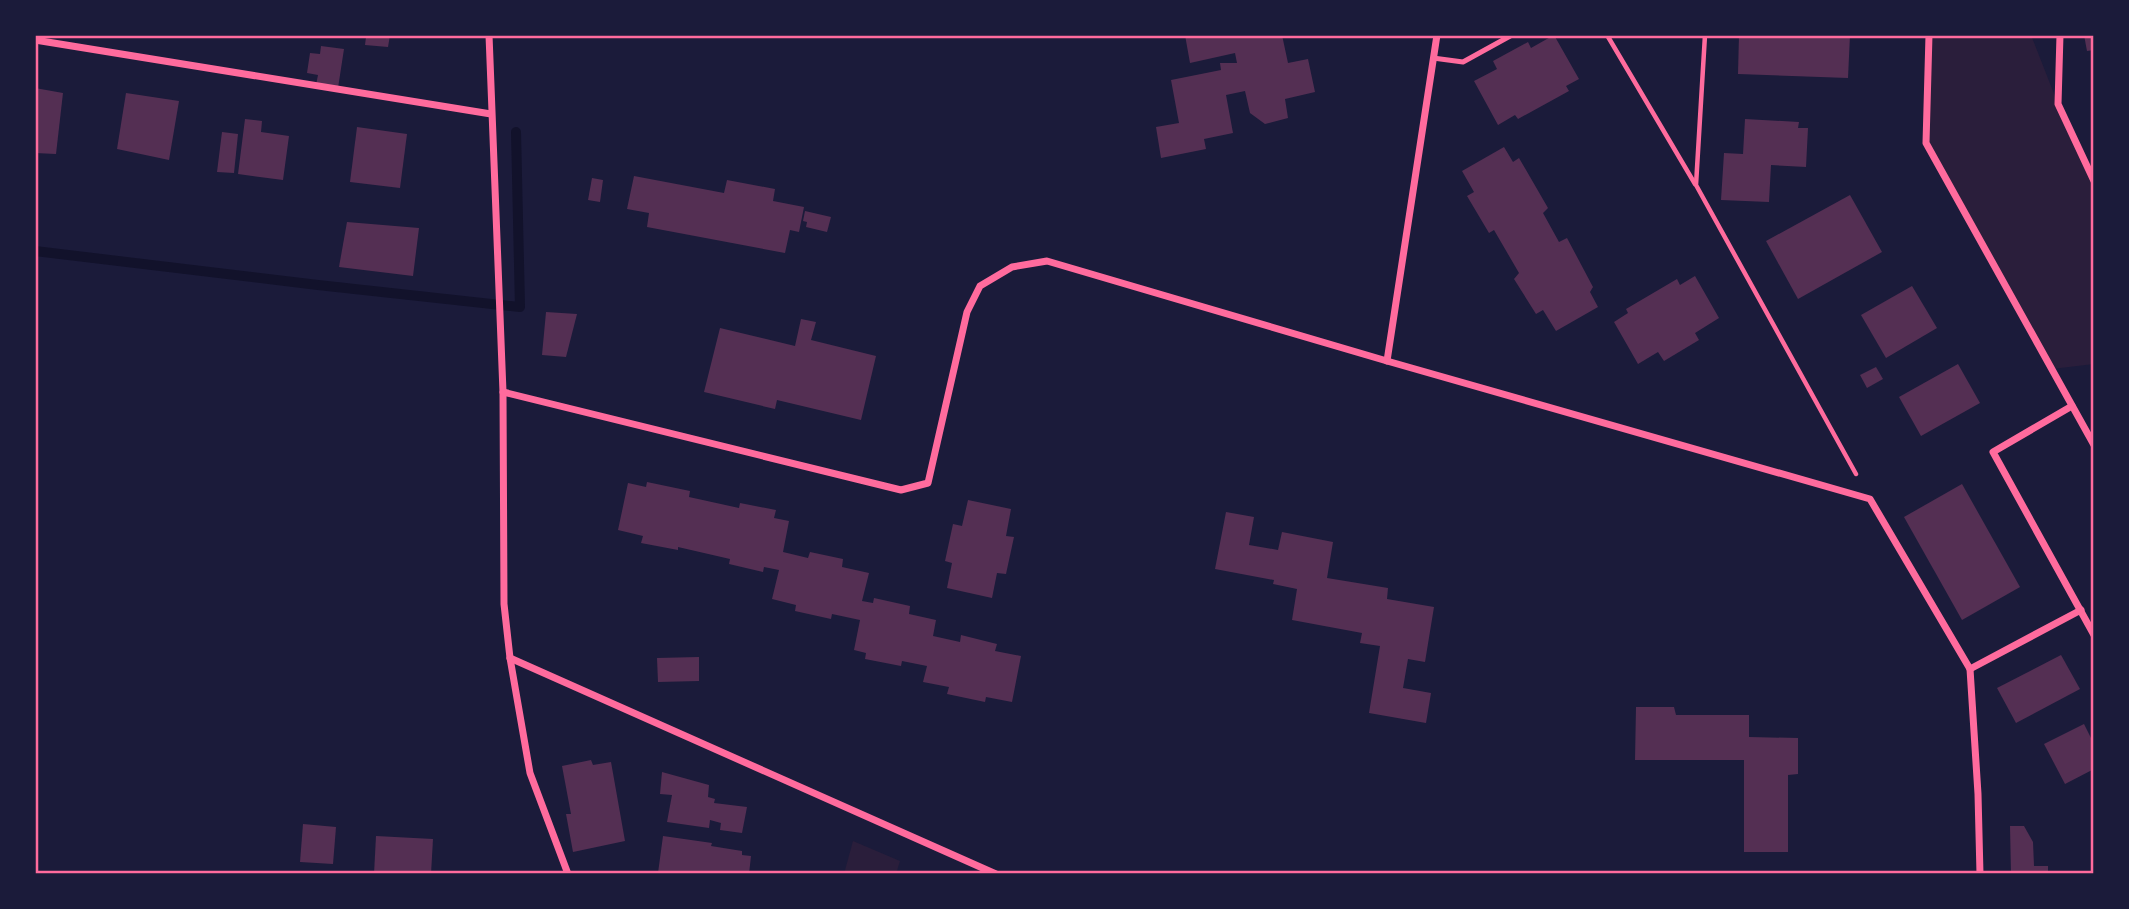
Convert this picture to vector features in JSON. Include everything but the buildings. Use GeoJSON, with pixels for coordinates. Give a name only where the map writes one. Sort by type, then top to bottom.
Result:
{"type":"FeatureCollection","features":[{"type":"Feature","properties":{"kind":"street"},"geometry":{"type":"LineString","coordinates":[[489,35],[503,392],[504,604],[510,658],[530,773],[568,874]]}},
{"type":"Feature","properties":{"kind":"street"},"geometry":{"type":"LineString","coordinates":[[1387,361],[1437,35]]}},
{"type":"Feature","properties":{"kind":"street"},"geometry":{"type":"LineString","coordinates":[[1929,35],[1926,143],[2094,445]]}},
{"type":"Feature","properties":{"kind":"street"},"geometry":{"type":"LineString","coordinates":[[2060,35],[2058,104],[2094,181]]}},
{"type":"Feature","properties":{"kind":"street"},"geometry":{"type":"LineString","coordinates":[[35,40],[491,114]]}},
{"type":"Feature","properties":{"kind":"street"},"geometry":{"type":"LineString","coordinates":[[503,392],[901,490],[928,483],[967,312],[980,286],[1012,267],[1047,261],[1870,499],[1970,668],[1980,874]]}},
{"type":"Feature","properties":{"kind":"street"},"geometry":{"type":"LineString","coordinates":[[2072,406],[1993,452],[2094,635]]}},
{"type":"Feature","properties":{"kind":"street"},"geometry":{"type":"LineString","coordinates":[[1970,668],[2081,610]]}},
{"type":"Feature","properties":{"kind":"street"},"geometry":{"type":"LineString","coordinates":[[510,658],[996,874]]}},
{"type":"Feature","properties":{"kind":"lane"},"geometry":{"type":"LineString","coordinates":[[1433,58],[1463,62],[1512,35]]}},
{"type":"Feature","properties":{"kind":"path"},"geometry":{"type":"LineString","coordinates":[[1607,35],[1696,185],[1870,499]]}},
{"type":"Feature","properties":{"kind":"path"},"geometry":{"type":"LineString","coordinates":[[1696,185],[1705,35]]}},
{"type":"Feature","properties":{"kind":"shaded area"},"geometry":{"type":"Polygon","coordinates":[[[1929,35],[2031,35],[2058,104],[2094,181],[2094,364],[2052,369],[1926,143],[1929,35]]]}},
{"type":"Feature","properties":{"kind":"shaded area"},"geometry":{"type":"Polygon","coordinates":[[[853,841],[900,861],[896,874],[844,874],[853,841]]]}},
{"type":"Feature","properties":{"kind":"waterway"},"geometry":{"type":"LineString","coordinates":[[35,251],[520,307],[516,132]]}}]}
